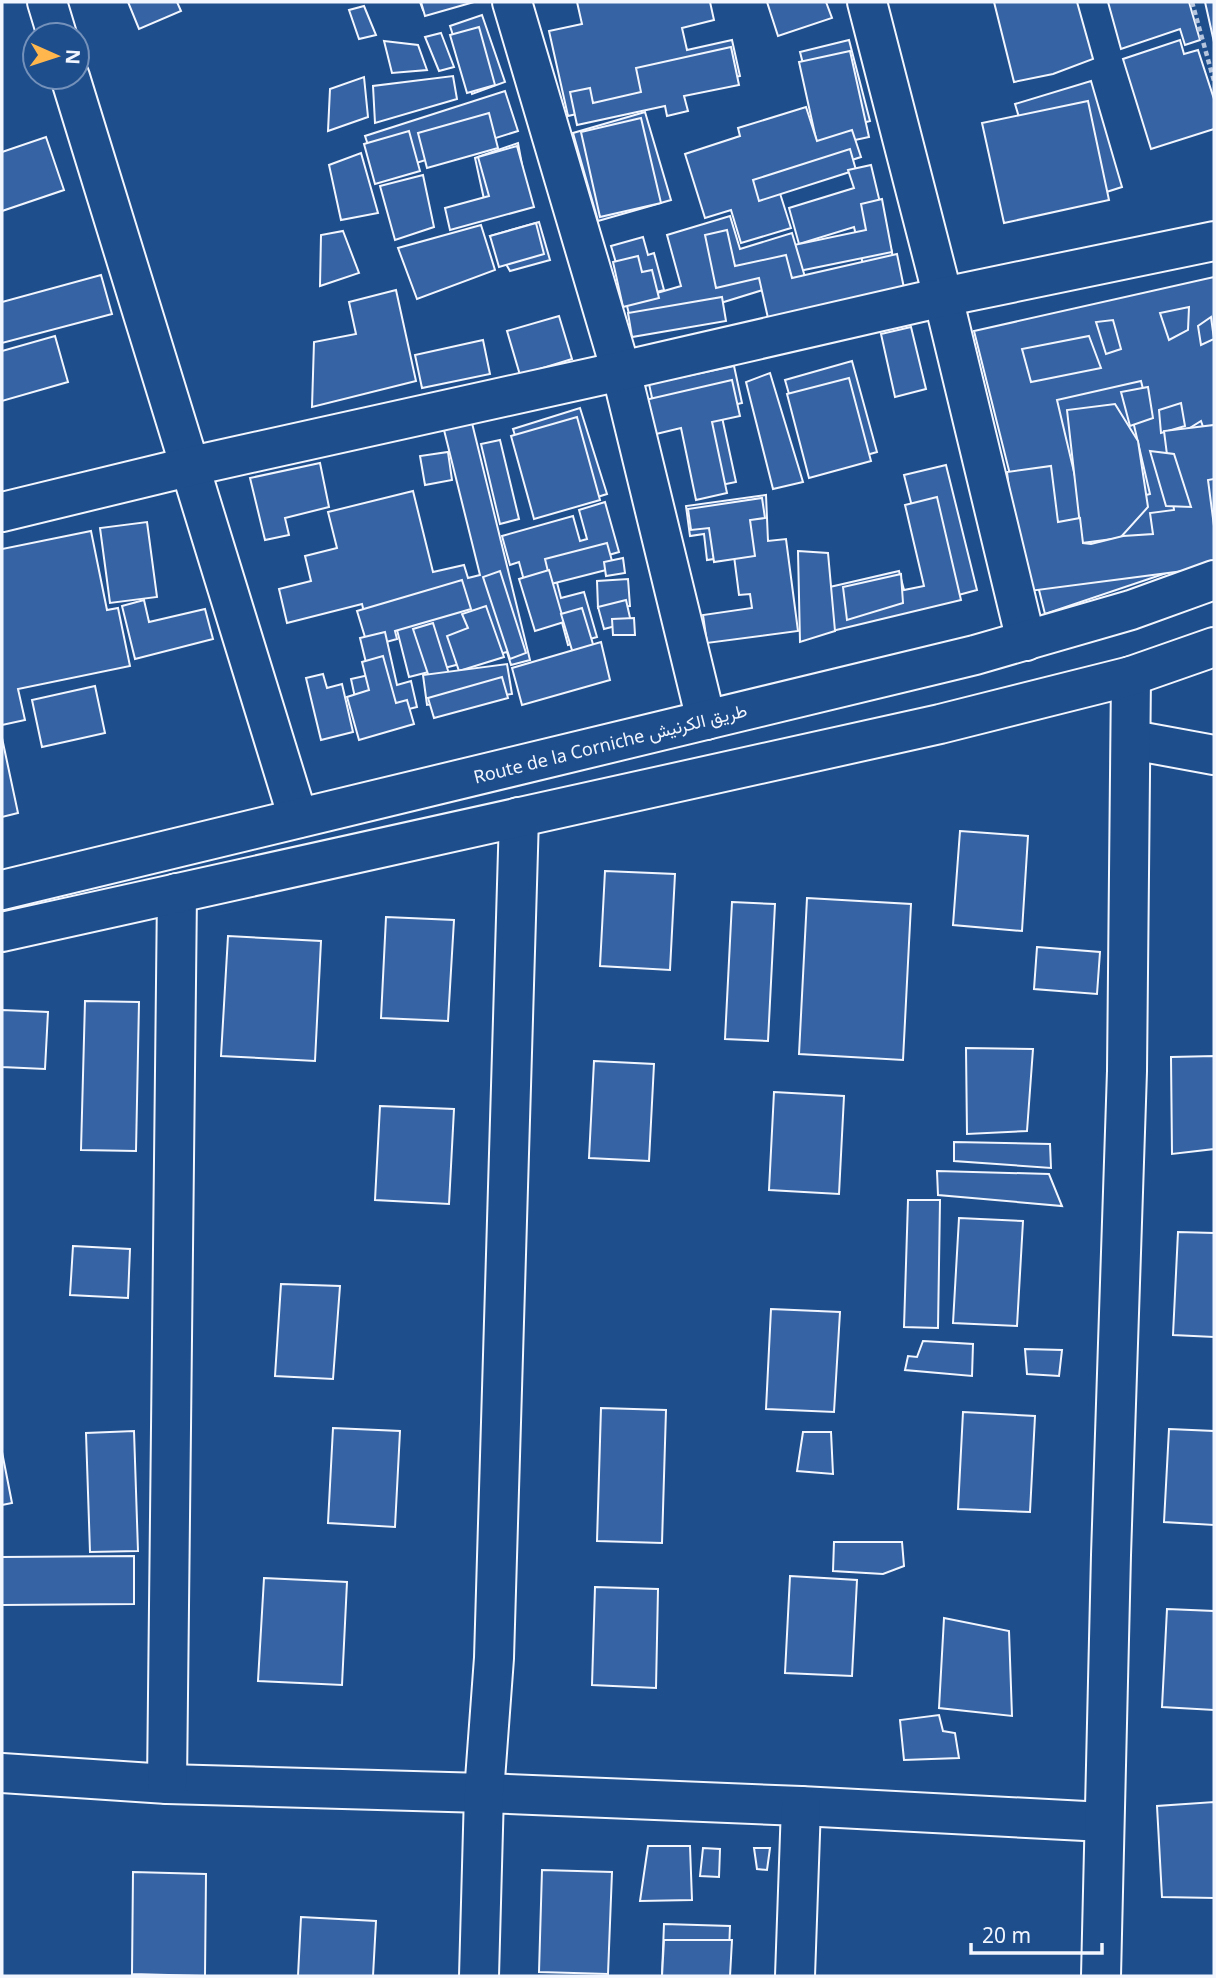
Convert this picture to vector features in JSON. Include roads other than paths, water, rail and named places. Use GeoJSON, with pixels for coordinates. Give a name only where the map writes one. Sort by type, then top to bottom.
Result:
{"type":"FeatureCollection","features":[{"type":"Feature","properties":{"kind":"street"},"geometry":{"type":"LineString","coordinates":[[47,2],[53,21]]}},
{"type":"Feature","properties":{"kind":"street"},"geometry":{"type":"LineString","coordinates":[[512,2],[621,371],[706,720]]}},
{"type":"Feature","properties":{"kind":"street"},"geometry":{"type":"LineString","coordinates":[[867,2],[943,297],[1026,641]]}},
{"type":"Feature","properties":{"kind":"street"},"geometry":{"type":"LineString","coordinates":[[75,91],[298,818]]}},
{"type":"Feature","properties":{"kind":"street"},"geometry":{"type":"LineString","coordinates":[[2,512],[192,466],[943,297],[1214,241]]}},
{"type":"Feature","properties":{"kind":"street","name":"Route de la Corniche طريق الكرنيش"},"geometry":{"type":"LineString","coordinates":[[2,890],[1026,641],[1131,610],[1214,580]]}},
{"type":"Feature","properties":{"kind":"street"},"geometry":{"type":"LineString","coordinates":[[2,932],[940,724],[1131,676],[1214,647]]}},
{"type":"Feature","properties":{"kind":"street"},"geometry":{"type":"LineString","coordinates":[[1101,1976],[1127,1071],[1131,676]]}},
{"type":"Feature","properties":{"kind":"street"},"geometry":{"type":"LineString","coordinates":[[1132,740],[1214,755]]}},
{"type":"Feature","properties":{"kind":"street"},"geometry":{"type":"LineString","coordinates":[[479,1976],[484,1793],[494,1658],[519,817]]}},
{"type":"Feature","properties":{"kind":"street"},"geometry":{"type":"LineString","coordinates":[[167,1784],[177,893]]}},
{"type":"Feature","properties":{"kind":"street"},"geometry":{"type":"LineString","coordinates":[[2,1773],[167,1784],[484,1793],[1104,1822]]}},
{"type":"Feature","properties":{"kind":"street"},"geometry":{"type":"LineString","coordinates":[[795,1976],[802,1806]]}}]}
